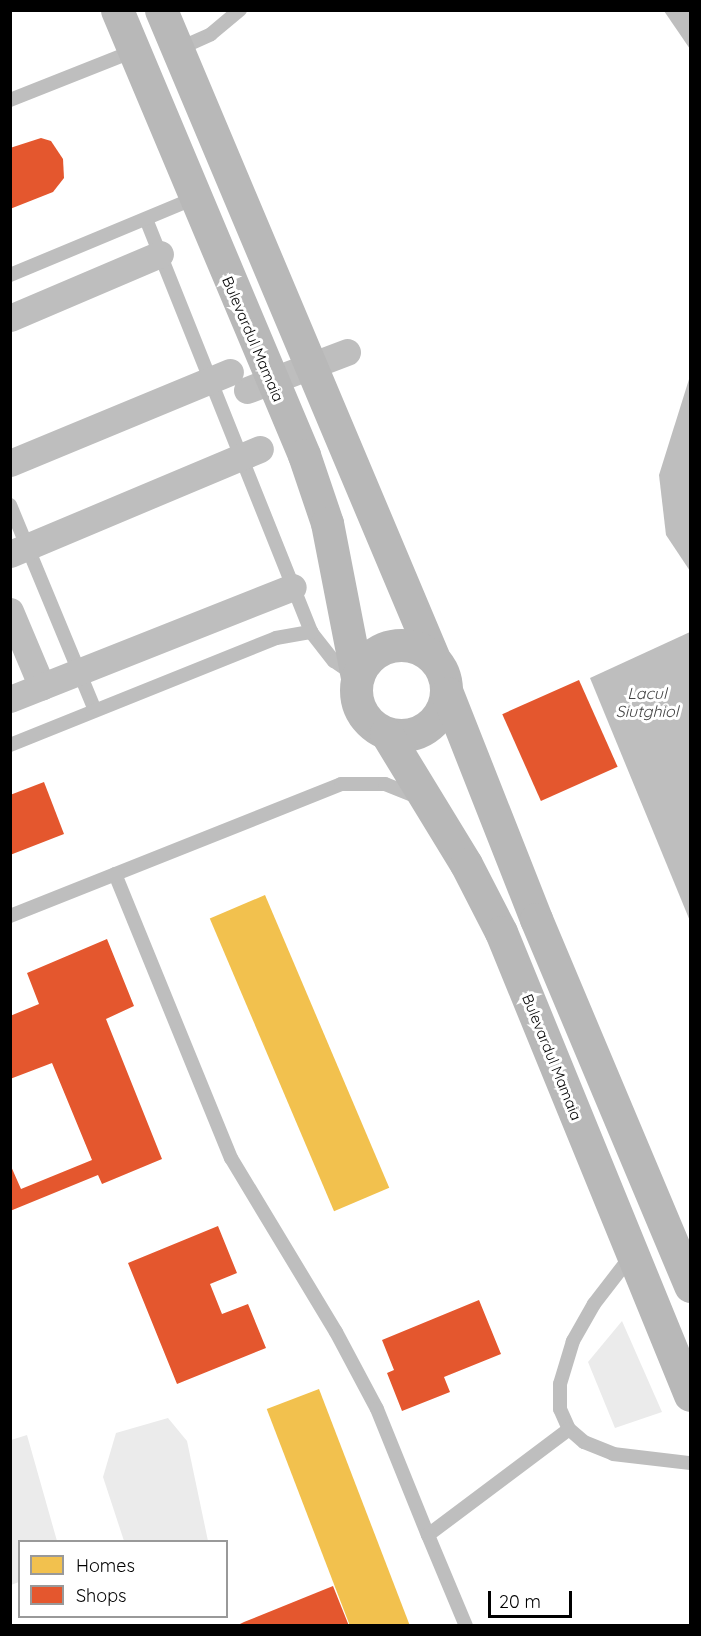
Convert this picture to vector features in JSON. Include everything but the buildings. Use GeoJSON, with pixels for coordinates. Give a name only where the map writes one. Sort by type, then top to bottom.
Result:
{"type":"FeatureCollection","features":[{"type":"Feature","properties":{"kind":"main road","name":"Bulevardul Mamaia"},"geometry":{"type":"LineString","coordinates":[[117,10],[193,199],[304,455],[327,523],[357,677]]}},
{"type":"Feature","properties":{"kind":"main road"},"geometry":{"type":"LineString","coordinates":[[161,10],[433,656],[446,678],[447,693],[444,706],[428,726],[402,735],[386,733],[366,719],[358,704],[357,677],[370,656],[387,646],[410,645],[433,656]]}},
{"type":"Feature","properties":{"kind":"main road"},"geometry":{"type":"LineString","coordinates":[[447,693],[536,919],[690,1286]]}},
{"type":"Feature","properties":{"kind":"main road","name":"Bulevardul Mamaia"},"geometry":{"type":"LineString","coordinates":[[386,733],[466,864],[501,932],[690,1395]]}},
{"type":"Feature","properties":{"kind":"street"},"geometry":{"type":"LineString","coordinates":[[10,318],[160,254]]}},
{"type":"Feature","properties":{"kind":"street"},"geometry":{"type":"LineString","coordinates":[[10,463],[229,381],[347,352]]}},
{"type":"Feature","properties":{"kind":"street"},"geometry":{"type":"LineString","coordinates":[[19,550],[251,453]]}},
{"type":"Feature","properties":{"kind":"street"},"geometry":{"type":"LineString","coordinates":[[10,699],[293,587]]}},
{"type":"Feature","properties":{"kind":"street"},"geometry":{"type":"LineString","coordinates":[[10,611],[42,687]]}},
{"type":"Feature","properties":{"kind":"lane"},"geometry":{"type":"LineString","coordinates":[[178,49],[211,34],[240,10]]}},
{"type":"Feature","properties":{"kind":"lane"},"geometry":{"type":"LineString","coordinates":[[10,100],[134,51]]}},
{"type":"Feature","properties":{"kind":"lane"},"geometry":{"type":"LineString","coordinates":[[10,276],[193,199]]}},
{"type":"Feature","properties":{"kind":"lane"},"geometry":{"type":"LineString","coordinates":[[146,219],[160,254],[229,381],[293,587],[311,632],[334,661],[357,677]]}},
{"type":"Feature","properties":{"kind":"lane"},"geometry":{"type":"LineString","coordinates":[[10,505],[19,550],[80,672],[95,710]]}},
{"type":"Feature","properties":{"kind":"lane"},"geometry":{"type":"LineString","coordinates":[[10,745],[276,638],[311,632]]}},
{"type":"Feature","properties":{"kind":"lane"},"geometry":{"type":"LineString","coordinates":[[10,916],[341,783],[385,784],[427,801]]}},
{"type":"Feature","properties":{"kind":"lane"},"geometry":{"type":"LineString","coordinates":[[115,874],[231,1158],[336,1332],[377,1409],[466,1626]]}},
{"type":"Feature","properties":{"kind":"lane"},"geometry":{"type":"LineString","coordinates":[[633,1255],[594,1304],[573,1341],[560,1384],[560,1409],[569,1429],[584,1442],[613,1454],[690,1463]]}},
{"type":"Feature","properties":{"kind":"lane"},"geometry":{"type":"LineString","coordinates":[[428,1535],[569,1429]]}},
{"type":"Feature","properties":{"kind":"shaded area"},"geometry":{"type":"Polygon","coordinates":[[[622,1321],[662,1412],[615,1428],[588,1362],[622,1321]]]}},
{"type":"Feature","properties":{"kind":"shaded area"},"geometry":{"type":"Polygon","coordinates":[[[168,1418],[187,1441],[208,1540],[124,1540],[103,1477],[116,1433],[168,1418]]]}},
{"type":"Feature","properties":{"kind":"shaded area"},"geometry":{"type":"Polygon","coordinates":[[[27,1435],[57,1540],[18,1540],[18,1582],[11,1585],[11,1440],[27,1435]]]}},
{"type":"Feature","properties":{"kind":"water"},"geometry":{"type":"Polygon","coordinates":[[[664,11],[690,11],[690,49],[664,11]]]}},
{"type":"Feature","properties":{"kind":"water"},"geometry":{"type":"Polygon","coordinates":[[[690,376],[690,571],[666,535],[659,475],[690,376]]]}},
{"type":"Feature","properties":{"kind":"water","name":"Lacul Siutghiol"},"geometry":{"type":"Polygon","coordinates":[[[690,632],[690,921],[590,678],[690,632]]]}}]}
